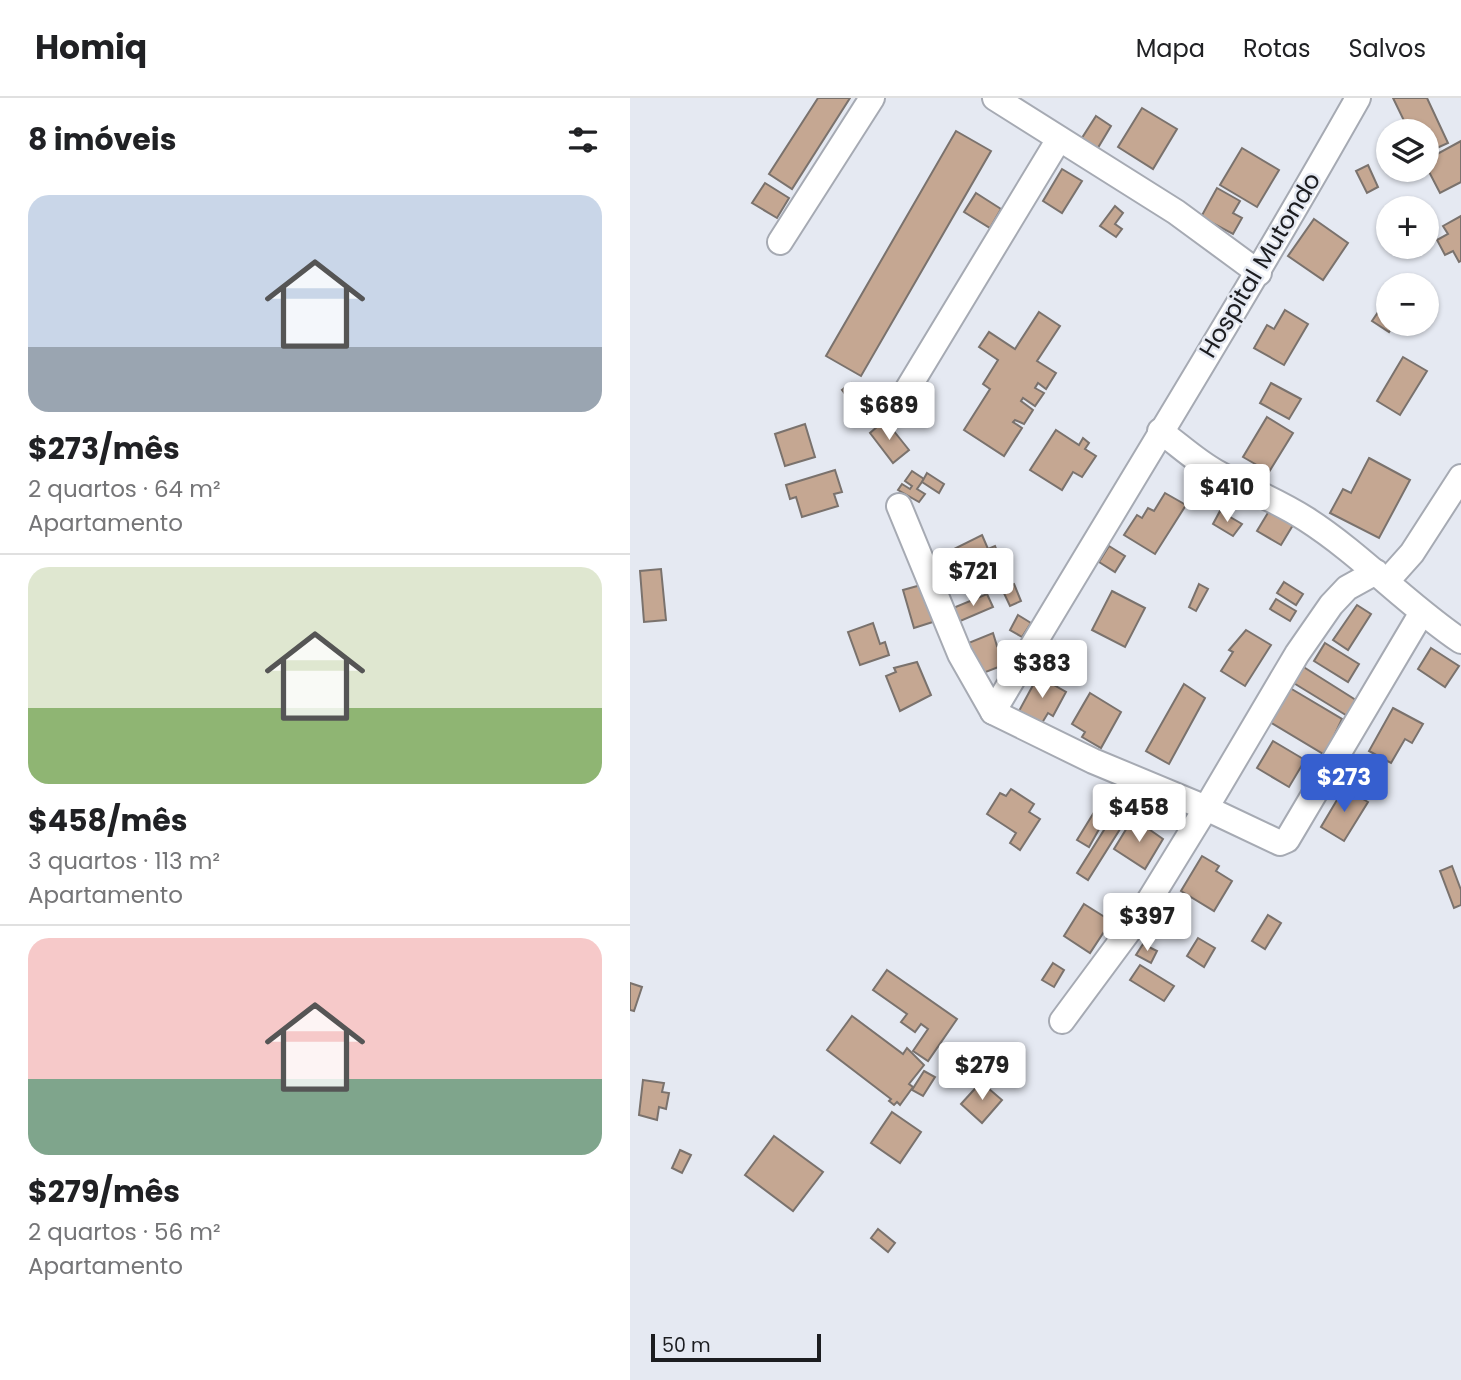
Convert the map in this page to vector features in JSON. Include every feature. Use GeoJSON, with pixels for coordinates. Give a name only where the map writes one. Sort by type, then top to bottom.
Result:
{"type":"FeatureCollection","features":[{"type":"Feature","properties":{"kind":"street"},"geometry":{"type":"LineString","coordinates":[[780,242],[872,98]]}},
{"type":"Feature","properties":{"kind":"street"},"geometry":{"type":"LineString","coordinates":[[995,98],[1176,212],[1259,273]]}},
{"type":"Feature","properties":{"kind":"street","name":"Hospital Mutondo"},"geometry":{"type":"LineString","coordinates":[[993,712],[1160,431],[1259,273],[1357,98]]}},
{"type":"Feature","properties":{"kind":"street"},"geometry":{"type":"LineString","coordinates":[[901,400],[1059,139]]}},
{"type":"Feature","properties":{"kind":"street"},"geometry":{"type":"LineString","coordinates":[[1160,431],[1215,471],[1262,493],[1307,519],[1381,576],[1421,614],[1461,641]]}},
{"type":"Feature","properties":{"kind":"street"},"geometry":{"type":"LineString","coordinates":[[1062,1021],[1139,917],[1297,654],[1331,605],[1346,588],[1381,576],[1412,553],[1461,477]]}},
{"type":"Feature","properties":{"kind":"street"},"geometry":{"type":"LineString","coordinates":[[899,506],[960,654],[993,712],[1093,761],[1206,808],[1280,843],[1287,840],[1421,614]]}},
{"type":"Feature","properties":{"kind":"building"},"geometry":{"type":"Polygon","coordinates":[[[818,98],[850,98],[792,189],[769,174],[818,98]]]}},
{"type":"Feature","properties":{"kind":"building"},"geometry":{"type":"Polygon","coordinates":[[[1393,98],[1427,98],[1437,119],[1403,119],[1393,98]]]}},
{"type":"Feature","properties":{"kind":"building"},"geometry":{"type":"Polygon","coordinates":[[[1142,108],[1177,129],[1153,169],[1118,147],[1142,108]]]}},
{"type":"Feature","properties":{"kind":"building"},"geometry":{"type":"Polygon","coordinates":[[[1096,116],[1111,126],[1096,151],[1080,141],[1096,116]]]}},
{"type":"Feature","properties":{"kind":"building"},"geometry":{"type":"Polygon","coordinates":[[[1439,124],[1448,143],[1439,147],[1439,124]]]}},
{"type":"Feature","properties":{"kind":"building"},"geometry":{"type":"Polygon","coordinates":[[[956,131],[991,151],[861,376],[826,356],[956,131]]]}},
{"type":"Feature","properties":{"kind":"building"},"geometry":{"type":"Polygon","coordinates":[[[1461,141],[1461,182],[1440,193],[1434,182],[1439,182],[1439,153],[1461,141]]]}},
{"type":"Feature","properties":{"kind":"building"},"geometry":{"type":"Polygon","coordinates":[[[1242,148],[1279,170],[1257,207],[1220,185],[1242,148]]]}},
{"type":"Feature","properties":{"kind":"building"},"geometry":{"type":"Polygon","coordinates":[[[1368,165],[1378,187],[1367,193],[1356,171],[1368,165]]]}},
{"type":"Feature","properties":{"kind":"building"},"geometry":{"type":"Polygon","coordinates":[[[1062,169],[1082,181],[1062,213],[1043,201],[1062,169]]]}},
{"type":"Feature","properties":{"kind":"building"},"geometry":{"type":"Polygon","coordinates":[[[765,183],[789,198],[777,218],[752,203],[765,183]]]}},
{"type":"Feature","properties":{"kind":"building"},"geometry":{"type":"Polygon","coordinates":[[[1217,188],[1240,201],[1233,213],[1242,218],[1233,234],[1201,217],[1217,188]]]}},
{"type":"Feature","properties":{"kind":"building"},"geometry":{"type":"Polygon","coordinates":[[[976,193],[1001,209],[990,228],[964,212],[976,193]]]}},
{"type":"Feature","properties":{"kind":"building"},"geometry":{"type":"Polygon","coordinates":[[[1115,206],[1123,213],[1115,224],[1122,229],[1116,237],[1100,226],[1115,206]]]}},
{"type":"Feature","properties":{"kind":"building"},"geometry":{"type":"Polygon","coordinates":[[[1461,216],[1459,262],[1453,251],[1445,255],[1439,244],[1439,239],[1448,234],[1443,226],[1461,216]]]}},
{"type":"Feature","properties":{"kind":"building"},"geometry":{"type":"Polygon","coordinates":[[[1314,219],[1348,243],[1323,280],[1288,256],[1314,219]]]}},
{"type":"Feature","properties":{"kind":"building"},"geometry":{"type":"Polygon","coordinates":[[[1285,310],[1308,324],[1284,365],[1254,348],[1267,325],[1274,329],[1285,310]]]}},
{"type":"Feature","properties":{"kind":"building"},"geometry":{"type":"Polygon","coordinates":[[[1039,312],[1060,326],[1037,361],[1056,373],[1046,389],[1038,383],[1035,388],[1044,393],[1035,406],[1023,398],[1021,401],[1033,410],[1024,424],[1015,420],[1013,422],[1022,428],[1004,456],[964,430],[990,389],[983,384],[998,360],[979,347],[989,332],[1015,349],[1039,312]]]}},
{"type":"Feature","properties":{"kind":"building"},"geometry":{"type":"Polygon","coordinates":[[[1403,357],[1427,371],[1400,415],[1377,401],[1403,357]]]}},
{"type":"Feature","properties":{"kind":"building"},"geometry":{"type":"Polygon","coordinates":[[[851,383],[869,401],[857,410],[842,390],[851,383]]]}},
{"type":"Feature","properties":{"kind":"building"},"geometry":{"type":"Polygon","coordinates":[[[1271,383],[1301,399],[1289,419],[1260,403],[1271,383]]]}},
{"type":"Feature","properties":{"kind":"building"},"geometry":{"type":"Polygon","coordinates":[[[1267,417],[1293,433],[1269,472],[1243,457],[1267,417]]]}},
{"type":"Feature","properties":{"kind":"building"},"geometry":{"type":"Polygon","coordinates":[[[885,420],[909,450],[893,463],[870,433],[885,420]]]}},
{"type":"Feature","properties":{"kind":"building"},"geometry":{"type":"Polygon","coordinates":[[[805,424],[815,457],[785,466],[775,434],[805,424]]]}},
{"type":"Feature","properties":{"kind":"building"},"geometry":{"type":"Polygon","coordinates":[[[1056,430],[1079,445],[1083,438],[1089,443],[1085,449],[1096,456],[1082,477],[1073,472],[1062,490],[1030,470],[1056,430]]]}},
{"type":"Feature","properties":{"kind":"building"},"geometry":{"type":"Polygon","coordinates":[[[1369,458],[1410,480],[1379,538],[1330,513],[1343,489],[1351,493],[1369,458]]]}},
{"type":"Feature","properties":{"kind":"building"},"geometry":{"type":"Polygon","coordinates":[[[835,470],[842,492],[834,494],[838,506],[802,517],[796,497],[790,499],[786,485],[835,470]]]}},
{"type":"Feature","properties":{"kind":"building"},"geometry":{"type":"Polygon","coordinates":[[[912,471],[924,479],[917,489],[925,494],[919,502],[898,490],[902,484],[910,489],[912,486],[905,481],[912,471]]]}},
{"type":"Feature","properties":{"kind":"building"},"geometry":{"type":"Polygon","coordinates":[[[927,473],[944,484],[939,493],[922,482],[927,473]]]}},
{"type":"Feature","properties":{"kind":"building"},"geometry":{"type":"Polygon","coordinates":[[[1165,493],[1186,505],[1155,554],[1124,535],[1137,515],[1142,518],[1148,508],[1154,511],[1165,493]]]}},
{"type":"Feature","properties":{"kind":"building"},"geometry":{"type":"Polygon","coordinates":[[[1220,511],[1242,524],[1233,536],[1213,524],[1220,511]]]}},
{"type":"Feature","properties":{"kind":"building"},"geometry":{"type":"Polygon","coordinates":[[[1269,511],[1293,525],[1281,545],[1257,531],[1269,511]]]}},
{"type":"Feature","properties":{"kind":"building"},"geometry":{"type":"Polygon","coordinates":[[[982,535],[988,549],[995,546],[999,556],[956,575],[954,570],[939,577],[930,561],[982,535]]]}},
{"type":"Feature","properties":{"kind":"building"},"geometry":{"type":"Polygon","coordinates":[[[1109,546],[1125,556],[1115,572],[1099,562],[1109,546]]]}},
{"type":"Feature","properties":{"kind":"building"},"geometry":{"type":"Polygon","coordinates":[[[661,569],[666,620],[644,622],[640,571],[661,569]]]}},
{"type":"Feature","properties":{"kind":"building"},"geometry":{"type":"Polygon","coordinates":[[[1284,582],[1303,594],[1296,605],[1277,593],[1284,582]]]}},
{"type":"Feature","properties":{"kind":"building"},"geometry":{"type":"Polygon","coordinates":[[[928,583],[939,620],[914,628],[903,590],[928,583]]]}},
{"type":"Feature","properties":{"kind":"building"},"geometry":{"type":"Polygon","coordinates":[[[1014,584],[1021,601],[1010,606],[1002,589],[1014,584]]]}},
{"type":"Feature","properties":{"kind":"building"},"geometry":{"type":"Polygon","coordinates":[[[1199,584],[1208,589],[1196,611],[1189,607],[1199,584]]]}},
{"type":"Feature","properties":{"kind":"building"},"geometry":{"type":"Polygon","coordinates":[[[1112,591],[1145,608],[1125,647],[1092,630],[1112,591]]]}},
{"type":"Feature","properties":{"kind":"building"},"geometry":{"type":"Polygon","coordinates":[[[987,594],[993,607],[958,622],[953,608],[987,594]]]}},
{"type":"Feature","properties":{"kind":"building"},"geometry":{"type":"Polygon","coordinates":[[[1276,599],[1296,611],[1290,621],[1270,609],[1276,599]]]}},
{"type":"Feature","properties":{"kind":"building"},"geometry":{"type":"Polygon","coordinates":[[[1357,605],[1371,614],[1348,650],[1333,640],[1357,605]]]}},
{"type":"Feature","properties":{"kind":"building"},"geometry":{"type":"Polygon","coordinates":[[[1018,615],[1031,623],[1022,637],[1010,630],[1018,615]]]}},
{"type":"Feature","properties":{"kind":"building"},"geometry":{"type":"Polygon","coordinates":[[[873,623],[880,644],[885,642],[889,655],[860,665],[848,632],[873,623]]]}},
{"type":"Feature","properties":{"kind":"building"},"geometry":{"type":"Polygon","coordinates":[[[1246,630],[1271,645],[1245,686],[1221,671],[1233,652],[1229,650],[1246,630]]]}},
{"type":"Feature","properties":{"kind":"building"},"geometry":{"type":"Polygon","coordinates":[[[993,633],[997,646],[1001,644],[1004,651],[1009,649],[1014,661],[978,675],[966,644],[993,633]]]}},
{"type":"Feature","properties":{"kind":"building"},"geometry":{"type":"Polygon","coordinates":[[[1325,643],[1359,664],[1348,682],[1314,661],[1325,643]]]}},
{"type":"Feature","properties":{"kind":"building"},"geometry":{"type":"Polygon","coordinates":[[[1431,648],[1459,666],[1445,687],[1418,669],[1431,648]]]}},
{"type":"Feature","properties":{"kind":"building"},"geometry":{"type":"Polygon","coordinates":[[[917,662],[931,695],[900,711],[886,676],[896,672],[894,668],[917,662]]]}},
{"type":"Feature","properties":{"kind":"building"},"geometry":{"type":"Polygon","coordinates":[[[1302,666],[1359,702],[1349,717],[1292,682],[1302,666]]]}},
{"type":"Feature","properties":{"kind":"building"},"geometry":{"type":"Polygon","coordinates":[[[1038,676],[1066,692],[1053,716],[1048,713],[1042,723],[1019,711],[1038,676]]]}},
{"type":"Feature","properties":{"kind":"building"},"geometry":{"type":"Polygon","coordinates":[[[1184,684],[1205,698],[1169,764],[1146,751],[1184,684]]]}},
{"type":"Feature","properties":{"kind":"building"},"geometry":{"type":"Polygon","coordinates":[[[1290,688],[1342,719],[1325,755],[1270,722],[1290,688]]]}},
{"type":"Feature","properties":{"kind":"building"},"geometry":{"type":"Polygon","coordinates":[[[1090,693],[1121,712],[1101,748],[1082,737],[1085,732],[1072,724],[1090,693]]]}},
{"type":"Feature","properties":{"kind":"building"},"geometry":{"type":"Polygon","coordinates":[[[1393,708],[1423,724],[1412,743],[1405,739],[1391,763],[1369,751],[1393,708]]]}},
{"type":"Feature","properties":{"kind":"building"},"geometry":{"type":"Polygon","coordinates":[[[1273,741],[1305,760],[1289,787],[1257,768],[1273,741]]]}},
{"type":"Feature","properties":{"kind":"building"},"geometry":{"type":"Polygon","coordinates":[[[1344,788],[1368,802],[1344,841],[1321,827],[1344,788]]]}},
{"type":"Feature","properties":{"kind":"building"},"geometry":{"type":"Polygon","coordinates":[[[1011,789],[1034,804],[1029,812],[1040,819],[1020,850],[1010,843],[1016,833],[987,814],[1000,793],[1006,796],[1011,789]]]}},
{"type":"Feature","properties":{"kind":"building"},"geometry":{"type":"Polygon","coordinates":[[[1121,803],[1132,810],[1088,880],[1077,873],[1121,803]]]}},
{"type":"Feature","properties":{"kind":"building"},"geometry":{"type":"Polygon","coordinates":[[[1096,809],[1107,815],[1089,847],[1077,840],[1096,809]]]}},
{"type":"Feature","properties":{"kind":"building"},"geometry":{"type":"Polygon","coordinates":[[[1133,818],[1163,839],[1145,869],[1114,849],[1133,818]]]}},
{"type":"Feature","properties":{"kind":"building"},"geometry":{"type":"Polygon","coordinates":[[[1202,856],[1219,866],[1216,871],[1232,881],[1214,911],[1181,891],[1202,856]]]}},
{"type":"Feature","properties":{"kind":"building"},"geometry":{"type":"Polygon","coordinates":[[[1452,866],[1461,890],[1461,905],[1454,908],[1440,871],[1452,866]]]}},
{"type":"Feature","properties":{"kind":"building"},"geometry":{"type":"Polygon","coordinates":[[[1084,904],[1111,921],[1090,953],[1064,936],[1084,904]]]}},
{"type":"Feature","properties":{"kind":"building"},"geometry":{"type":"Polygon","coordinates":[[[1268,915],[1281,923],[1265,949],[1252,941],[1268,915]]]}},
{"type":"Feature","properties":{"kind":"building"},"geometry":{"type":"Polygon","coordinates":[[[1198,938],[1215,948],[1204,967],[1187,956],[1198,938]]]}},
{"type":"Feature","properties":{"kind":"building"},"geometry":{"type":"Polygon","coordinates":[[[1143,944],[1157,951],[1151,963],[1136,955],[1143,944]]]}},
{"type":"Feature","properties":{"kind":"building"},"geometry":{"type":"Polygon","coordinates":[[[1053,963],[1064,970],[1054,987],[1042,980],[1053,963]]]}},
{"type":"Feature","properties":{"kind":"building"},"geometry":{"type":"Polygon","coordinates":[[[1140,965],[1174,986],[1164,1001],[1130,980],[1140,965]]]}},
{"type":"Feature","properties":{"kind":"building"},"geometry":{"type":"Polygon","coordinates":[[[887,970],[957,1019],[928,1061],[913,1051],[928,1029],[921,1024],[915,1032],[901,1022],[907,1014],[873,990],[887,970]]]}},
{"type":"Feature","properties":{"kind":"building"},"geometry":{"type":"Polygon","coordinates":[[[630,983],[642,987],[634,1011],[630,1010],[630,983]]]}},
{"type":"Feature","properties":{"kind":"building"},"geometry":{"type":"Polygon","coordinates":[[[852,1016],[903,1054],[907,1048],[924,1065],[909,1084],[913,1087],[900,1105],[897,1102],[894,1105],[889,1101],[891,1099],[827,1050],[852,1016]]]}},
{"type":"Feature","properties":{"kind":"building"},"geometry":{"type":"Polygon","coordinates":[[[924,1071],[935,1077],[923,1096],[912,1090],[924,1071]]]}},
{"type":"Feature","properties":{"kind":"building"},"geometry":{"type":"Polygon","coordinates":[[[643,1080],[664,1083],[662,1092],[669,1093],[666,1109],[659,1107],[657,1120],[639,1115],[643,1080]]]}},
{"type":"Feature","properties":{"kind":"building"},"geometry":{"type":"Polygon","coordinates":[[[981,1082],[1002,1100],[982,1123],[961,1104],[981,1082]]]}},
{"type":"Feature","properties":{"kind":"building"},"geometry":{"type":"Polygon","coordinates":[[[892,1112],[921,1132],[900,1163],[871,1143],[892,1112]]]}},
{"type":"Feature","properties":{"kind":"building"},"geometry":{"type":"Polygon","coordinates":[[[774,1136],[823,1172],[793,1211],[745,1175],[774,1136]]]}},
{"type":"Feature","properties":{"kind":"building"},"geometry":{"type":"Polygon","coordinates":[[[680,1150],[691,1155],[682,1173],[672,1168],[680,1150]]]}},
{"type":"Feature","properties":{"kind":"building"},"geometry":{"type":"Polygon","coordinates":[[[878,1229],[895,1243],[888,1252],[871,1238],[878,1229]]]}}]}
